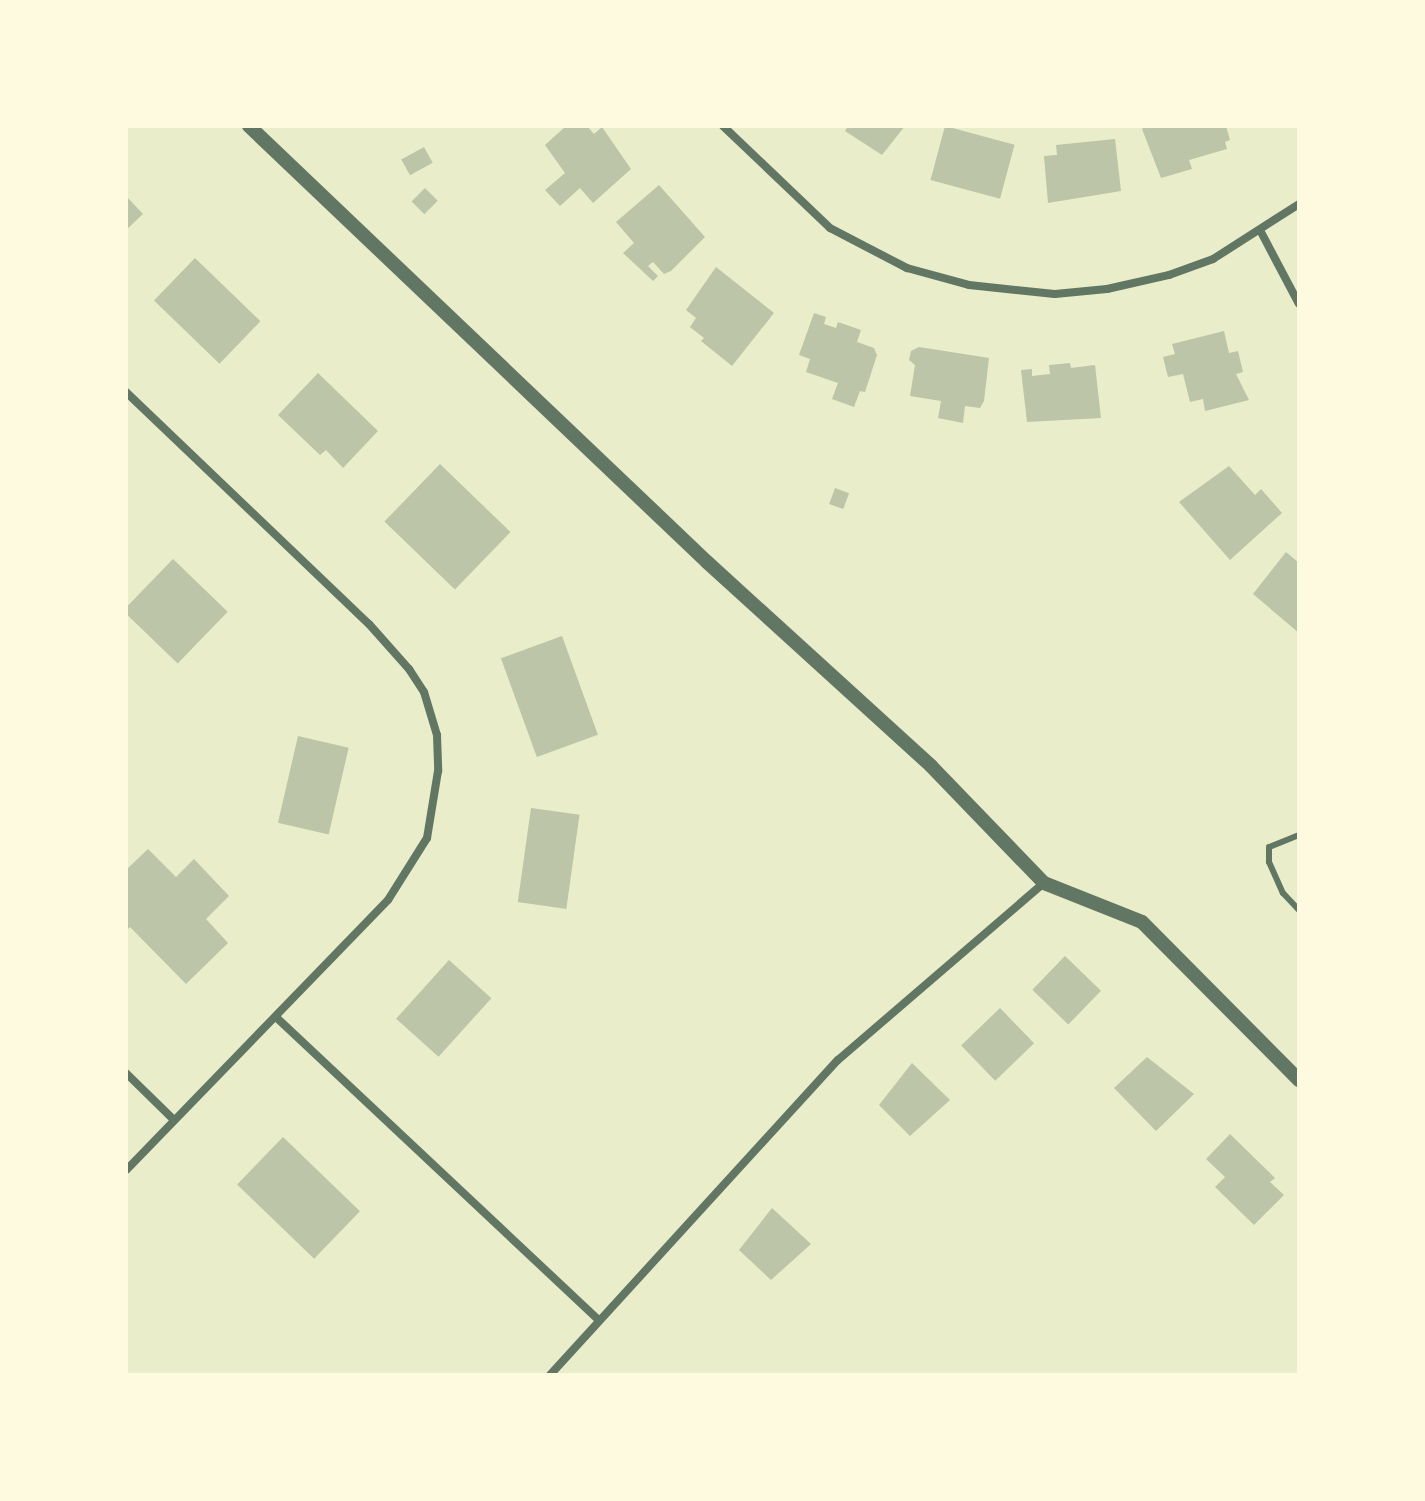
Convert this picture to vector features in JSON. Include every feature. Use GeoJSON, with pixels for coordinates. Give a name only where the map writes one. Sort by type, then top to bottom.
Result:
{"type":"FeatureCollection","features":[{"type":"Feature","properties":{"kind":"street"},"geometry":{"type":"LineString","coordinates":[[249,126],[707,562],[931,766],[1044,883],[1142,922],[1299,1080]]}},
{"type":"Feature","properties":{"kind":"street"},"geometry":{"type":"LineString","coordinates":[[723,126],[830,228],[907,268],[969,285],[1055,294],[1107,289],[1213,259],[1261,232],[1299,204]]}},
{"type":"Feature","properties":{"kind":"street"},"geometry":{"type":"LineString","coordinates":[[1261,232],[1299,304]]}},
{"type":"Feature","properties":{"kind":"street"},"geometry":{"type":"LineString","coordinates":[[126,392],[369,624],[424,692],[437,735],[435,803],[427,838],[407,875],[375,917],[126,1170]]}},
{"type":"Feature","properties":{"kind":"street"},"geometry":{"type":"LineString","coordinates":[[550,1375],[838,1060],[1044,883]]}},
{"type":"Feature","properties":{"kind":"street"},"geometry":{"type":"LineString","coordinates":[[277,1018],[599,1320]]}},
{"type":"Feature","properties":{"kind":"street"},"geometry":{"type":"LineString","coordinates":[[126,1073],[174,1120]]}},
{"type":"Feature","properties":{"kind":"lane"},"geometry":{"type":"LineString","coordinates":[[1299,835],[1269,847],[1269,862],[1283,893],[1299,910]]}},
{"type":"Feature","properties":{"kind":"building"},"geometry":{"type":"Polygon","coordinates":[[[566,126],[587,126],[594,134],[602,127],[631,169],[593,203],[580,188],[560,206],[545,190],[565,173],[545,145],[566,126]]]}},
{"type":"Feature","properties":{"kind":"building"},"geometry":{"type":"Polygon","coordinates":[[[848,126],[905,126],[882,155],[845,131],[848,126]]]}},
{"type":"Feature","properties":{"kind":"building"},"geometry":{"type":"Polygon","coordinates":[[[945,126],[1015,145],[1000,199],[931,180],[945,126]]]}},
{"type":"Feature","properties":{"kind":"building"},"geometry":{"type":"Polygon","coordinates":[[[1146,126],[1226,126],[1230,140],[1225,142],[1227,149],[1189,160],[1192,169],[1161,178],[1142,129],[1146,126]]]}},
{"type":"Feature","properties":{"kind":"building"},"geometry":{"type":"Polygon","coordinates":[[[1115,139],[1121,191],[1048,203],[1044,156],[1057,155],[1056,145],[1115,139]]]}},
{"type":"Feature","properties":{"kind":"building"},"geometry":{"type":"Polygon","coordinates":[[[424,147],[433,163],[410,175],[401,160],[424,147]]]}},
{"type":"Feature","properties":{"kind":"building"},"geometry":{"type":"Polygon","coordinates":[[[659,185],[705,237],[671,271],[664,274],[653,262],[648,266],[658,276],[653,281],[623,253],[634,243],[616,222],[659,185]]]}},
{"type":"Feature","properties":{"kind":"building"},"geometry":{"type":"Polygon","coordinates":[[[425,188],[438,201],[424,214],[412,201],[425,188]]]}},
{"type":"Feature","properties":{"kind":"building"},"geometry":{"type":"Polygon","coordinates":[[[126,196],[143,214],[126,230],[126,196]]]}},
{"type":"Feature","properties":{"kind":"building"},"geometry":{"type":"Polygon","coordinates":[[[195,258],[260,321],[219,364],[154,300],[195,258]]]}},
{"type":"Feature","properties":{"kind":"building"},"geometry":{"type":"Polygon","coordinates":[[[716,267],[774,313],[732,366],[701,341],[704,338],[690,327],[696,318],[686,310],[716,267]]]}},
{"type":"Feature","properties":{"kind":"building"},"geometry":{"type":"Polygon","coordinates":[[[814,313],[826,317],[824,324],[836,328],[838,322],[861,330],[857,342],[874,348],[877,355],[865,392],[860,391],[854,407],[832,399],[838,383],[806,372],[810,359],[799,355],[814,313]]]}},
{"type":"Feature","properties":{"kind":"building"},"geometry":{"type":"Polygon","coordinates":[[[1224,331],[1229,353],[1238,351],[1243,372],[1236,374],[1249,400],[1205,411],[1203,399],[1190,402],[1183,374],[1168,377],[1163,357],[1175,354],[1172,344],[1224,331]]]}},
{"type":"Feature","properties":{"kind":"building"},"geometry":{"type":"Polygon","coordinates":[[[919,347],[989,358],[984,401],[980,408],[965,406],[963,423],[938,418],[941,401],[910,396],[915,365],[909,360],[911,351],[919,347]]]}},
{"type":"Feature","properties":{"kind":"building"},"geometry":{"type":"Polygon","coordinates":[[[1070,363],[1071,368],[1095,365],[1101,418],[1027,422],[1021,370],[1032,369],[1032,376],[1050,374],[1049,365],[1070,363]]]}},
{"type":"Feature","properties":{"kind":"building"},"geometry":{"type":"Polygon","coordinates":[[[318,373],[378,431],[343,468],[326,450],[320,455],[278,415],[318,373]]]}},
{"type":"Feature","properties":{"kind":"building"},"geometry":{"type":"Polygon","coordinates":[[[440,464],[510,532],[455,590],[384,522],[440,464]]]}},
{"type":"Feature","properties":{"kind":"building"},"geometry":{"type":"Polygon","coordinates":[[[1229,466],[1255,495],[1261,489],[1282,513],[1230,560],[1179,502],[1229,466]]]}},
{"type":"Feature","properties":{"kind":"building"},"geometry":{"type":"Polygon","coordinates":[[[835,488],[849,493],[843,509],[829,504],[835,488]]]}},
{"type":"Feature","properties":{"kind":"building"},"geometry":{"type":"Polygon","coordinates":[[[1286,552],[1299,563],[1299,633],[1253,594],[1286,552]]]}},
{"type":"Feature","properties":{"kind":"building"},"geometry":{"type":"Polygon","coordinates":[[[173,559],[228,612],[178,664],[126,614],[126,608],[173,559]]]}},
{"type":"Feature","properties":{"kind":"building"},"geometry":{"type":"Polygon","coordinates":[[[562,636],[598,735],[537,757],[501,658],[562,636]]]}},
{"type":"Feature","properties":{"kind":"building"},"geometry":{"type":"Polygon","coordinates":[[[298,736],[349,748],[329,834],[278,823],[298,736]]]}},
{"type":"Feature","properties":{"kind":"building"},"geometry":{"type":"Polygon","coordinates":[[[531,808],[580,815],[566,909],[518,902],[531,808]]]}},
{"type":"Feature","properties":{"kind":"building"},"geometry":{"type":"Polygon","coordinates":[[[148,849],[176,877],[194,859],[229,896],[206,919],[228,943],[186,984],[130,927],[126,931],[126,870],[148,849]]]}},
{"type":"Feature","properties":{"kind":"building"},"geometry":{"type":"Polygon","coordinates":[[[1065,956],[1101,991],[1068,1025],[1032,990],[1065,956]]]}},
{"type":"Feature","properties":{"kind":"building"},"geometry":{"type":"Polygon","coordinates":[[[449,960],[491,998],[438,1057],[396,1019],[449,960]]]}},
{"type":"Feature","properties":{"kind":"building"},"geometry":{"type":"Polygon","coordinates":[[[1000,1008],[1034,1043],[995,1081],[961,1046],[1000,1008]]]}},
{"type":"Feature","properties":{"kind":"building"},"geometry":{"type":"Polygon","coordinates":[[[1147,1057],[1194,1094],[1156,1131],[1114,1088],[1147,1057]]]}},
{"type":"Feature","properties":{"kind":"building"},"geometry":{"type":"Polygon","coordinates":[[[912,1063],[950,1100],[910,1136],[879,1105],[912,1063]]]}},
{"type":"Feature","properties":{"kind":"building"},"geometry":{"type":"Polygon","coordinates":[[[1230,1134],[1275,1178],[1270,1182],[1284,1195],[1254,1225],[1215,1187],[1225,1177],[1206,1159],[1230,1134]]]}},
{"type":"Feature","properties":{"kind":"building"},"geometry":{"type":"Polygon","coordinates":[[[283,1137],[360,1211],[314,1259],[237,1184],[283,1137]]]}},
{"type":"Feature","properties":{"kind":"building"},"geometry":{"type":"Polygon","coordinates":[[[772,1208],[811,1244],[771,1280],[739,1250],[772,1208]]]}}]}
